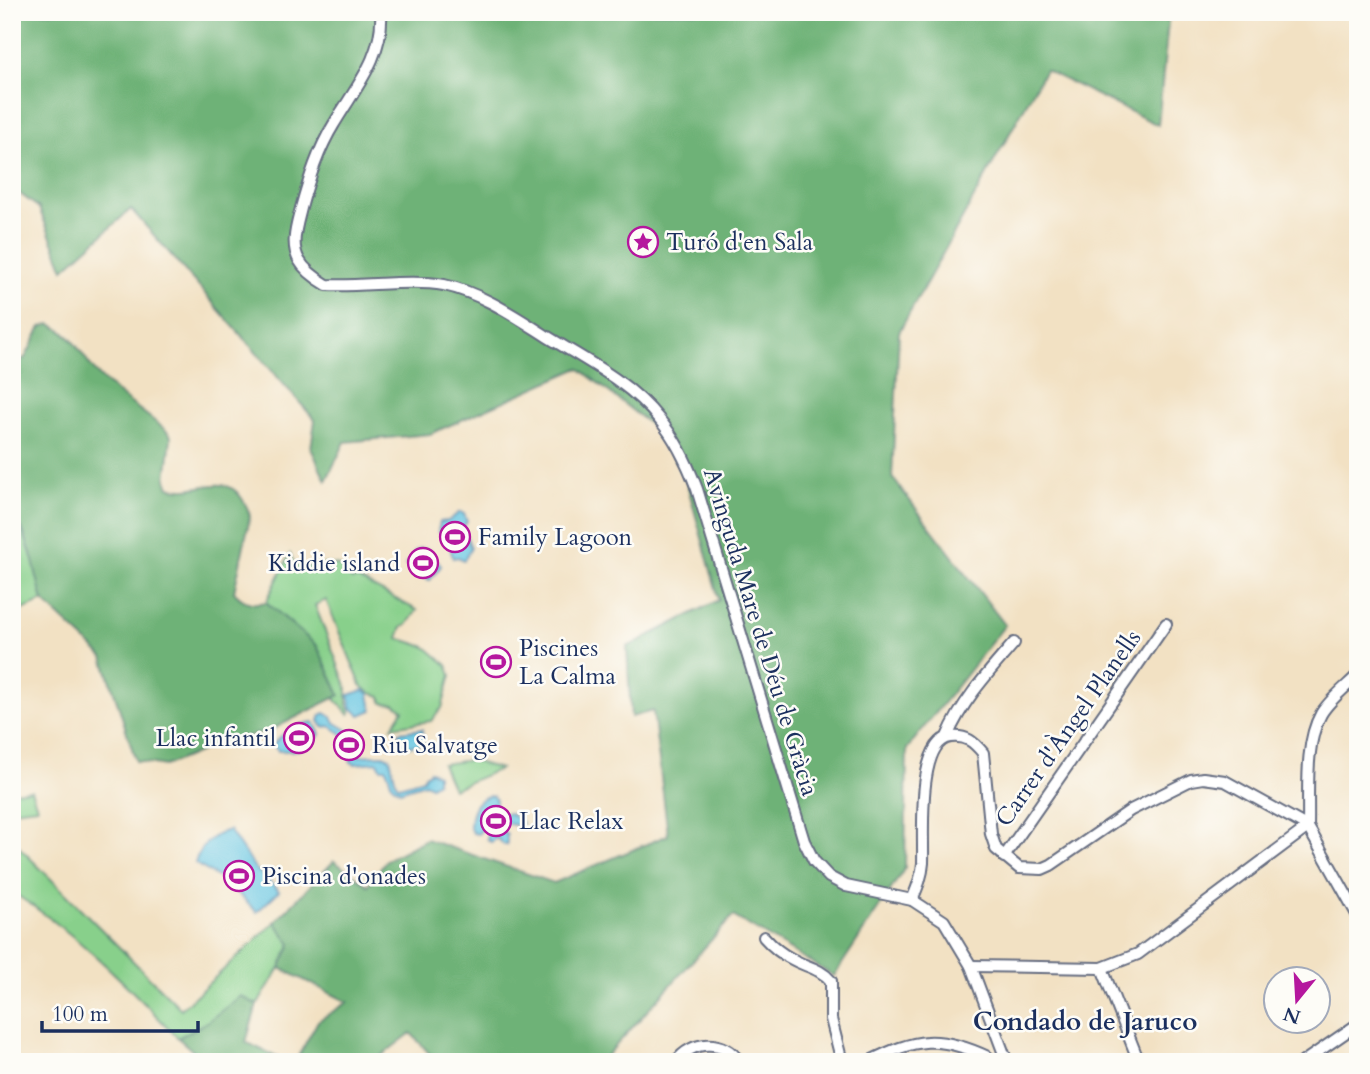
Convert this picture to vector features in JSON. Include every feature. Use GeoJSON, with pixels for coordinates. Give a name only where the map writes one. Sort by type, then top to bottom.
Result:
{"type":"FeatureCollection","features":[{"type":"Feature","properties":{"kind":"street","name":"Avinguda Mare de Déu de Gràcia"},"geometry":{"type":"LineString","coordinates":[[380,12],[381,22],[374,55],[363,79],[333,124],[311,174],[296,227],[294,243],[299,261],[327,285],[443,285],[472,294],[498,306],[618,381],[660,419],[691,472],[697,489],[804,841],[814,861],[829,877],[845,886],[912,900],[944,922],[971,966],[1007,1062]]}},
{"type":"Feature","properties":{"kind":"street","name":"Carrer d'Àngel Planells"},"geometry":{"type":"LineString","coordinates":[[1004,857],[1166,624]]}},
{"type":"Feature","properties":{"kind":"street"},"geometry":{"type":"LineString","coordinates":[[912,900],[919,885],[922,867],[925,779],[937,745],[947,737],[956,715],[982,679],[1014,643]]}},
{"type":"Feature","properties":{"kind":"street"},"geometry":{"type":"LineString","coordinates":[[1308,827],[1311,746],[1315,728],[1322,712],[1358,674]]}},
{"type":"Feature","properties":{"kind":"street"},"geometry":{"type":"LineString","coordinates":[[947,737],[963,737],[976,744],[984,753],[991,834],[996,849],[1018,868],[1042,869],[1131,810],[1191,780],[1225,780],[1308,827],[1358,916]]}},
{"type":"Feature","properties":{"kind":"street"},"geometry":{"type":"LineString","coordinates":[[971,966],[1102,968],[1138,954],[1308,827]]}},
{"type":"Feature","properties":{"kind":"street"},"geometry":{"type":"LineString","coordinates":[[764,937],[793,960],[810,965],[831,981],[831,1018],[842,1062]]}},
{"type":"Feature","properties":{"kind":"street"},"geometry":{"type":"LineString","coordinates":[[1102,968],[1139,1062]]}},
{"type":"Feature","properties":{"kind":"street"},"geometry":{"type":"LineString","coordinates":[[1303,1062],[1358,1024]]}},
{"type":"Feature","properties":{"kind":"street"},"geometry":{"type":"LineString","coordinates":[[868,1062],[908,1045],[935,1040],[964,1046],[992,1059],[1003,1049]]}},
{"type":"Feature","properties":{"kind":"street"},"geometry":{"type":"LineString","coordinates":[[676,1062],[691,1048],[704,1044],[720,1047],[734,1054],[739,1062]]}},
{"type":"Feature","properties":{"kind":"green space"},"geometry":{"type":"Polygon","coordinates":[[[12,12],[1169,12],[1158,125],[1045,70],[899,332],[892,477],[1005,625],[907,749],[905,868],[834,976],[733,916],[601,1062],[437,1062],[411,1033],[373,1062],[295,1062],[318,1021],[348,1002],[280,968],[291,944],[275,922],[334,861],[368,885],[386,860],[426,839],[554,883],[668,835],[653,711],[631,717],[627,647],[719,600],[687,484],[663,435],[579,368],[430,434],[345,442],[326,481],[311,448],[315,420],[131,209],[64,269],[39,208],[12,188],[12,12]]]}},
{"type":"Feature","properties":{"kind":"green space"},"geometry":{"type":"Polygon","coordinates":[[[50,324],[70,338],[112,388],[170,434],[166,479],[169,487],[189,489],[226,486],[234,489],[241,497],[250,517],[234,592],[248,602],[266,602],[317,646],[340,695],[271,730],[215,745],[165,766],[136,761],[103,657],[43,601],[31,553],[22,528],[12,514],[12,364],[25,358],[41,327],[50,324]]]}},
{"type":"Feature","properties":{"kind":"green space"},"geometry":{"type":"Polygon","coordinates":[[[12,514],[28,545],[43,601],[12,615],[12,514]]]}},
{"type":"Feature","properties":{"kind":"green space"},"geometry":{"type":"Polygon","coordinates":[[[290,554],[300,568],[326,564],[344,568],[352,580],[358,579],[417,610],[407,625],[402,627],[398,638],[426,647],[447,665],[451,675],[442,708],[431,721],[392,727],[403,710],[395,704],[382,703],[381,696],[370,693],[361,685],[326,600],[315,605],[347,688],[347,705],[351,712],[349,714],[334,698],[339,695],[317,646],[266,602],[290,554]]]}},
{"type":"Feature","properties":{"kind":"green space"},"geometry":{"type":"Polygon","coordinates":[[[470,760],[500,769],[453,789],[442,764],[470,760]]]}},
{"type":"Feature","properties":{"kind":"green space"},"geometry":{"type":"Polygon","coordinates":[[[31,790],[37,807],[12,810],[12,792],[31,790]]]}},
{"type":"Feature","properties":{"kind":"green space"},"geometry":{"type":"Polygon","coordinates":[[[12,840],[181,1009],[275,922],[291,944],[257,1005],[241,997],[207,1022],[178,1038],[79,942],[12,892],[12,840]]]}},
{"type":"Feature","properties":{"kind":"green space"},"geometry":{"type":"Polygon","coordinates":[[[241,996],[257,1005],[246,1042],[286,1062],[200,1062],[201,1058],[178,1038],[207,1022],[241,996]]]}},
{"type":"Feature","properties":{"kind":"water","name":"Family Lagoon"},"geometry":{"type":"Polygon","coordinates":[[[460,512],[467,521],[463,528],[471,548],[464,560],[453,558],[449,544],[438,531],[440,522],[448,521],[460,512]]]}},
{"type":"Feature","properties":{"kind":"water","name":"Kiddie island"},"geometry":{"type":"Polygon","coordinates":[[[420,548],[429,550],[441,566],[430,580],[419,576],[406,565],[420,548]]]}},
{"type":"Feature","properties":{"kind":"water","name":"Piscines La Calma"},"geometry":{"type":"Polygon","coordinates":[[[495,652],[506,666],[505,670],[496,670],[489,658],[495,652]]]}},
{"type":"Feature","properties":{"kind":"water"},"geometry":{"type":"Polygon","coordinates":[[[364,690],[369,694],[372,710],[360,715],[351,707],[349,695],[364,690]]]}},
{"type":"Feature","properties":{"kind":"water","name":"Riu Salvatge"},"geometry":{"type":"Polygon","coordinates":[[[325,713],[351,732],[353,753],[356,756],[383,755],[390,758],[399,786],[423,779],[430,771],[437,774],[437,782],[431,786],[425,783],[400,791],[392,785],[386,768],[381,768],[378,762],[351,762],[345,736],[330,726],[323,727],[319,721],[325,713]]]}},
{"type":"Feature","properties":{"kind":"water","name":"Llac infantil"},"geometry":{"type":"Polygon","coordinates":[[[314,722],[320,734],[307,747],[278,751],[273,745],[291,729],[314,722]]]}},
{"type":"Feature","properties":{"kind":"water"},"geometry":{"type":"Polygon","coordinates":[[[422,729],[424,744],[401,747],[399,732],[422,729]]]}},
{"type":"Feature","properties":{"kind":"water","name":"Llac Relax"},"geometry":{"type":"Polygon","coordinates":[[[493,796],[496,800],[495,814],[510,813],[522,823],[521,826],[498,822],[496,824],[507,835],[507,845],[497,838],[491,842],[487,840],[488,827],[484,827],[478,834],[470,829],[473,809],[479,801],[493,796]]]}},
{"type":"Feature","properties":{"kind":"water","name":"Piscina d'onades"},"geometry":{"type":"Polygon","coordinates":[[[229,830],[255,868],[279,891],[257,912],[228,884],[195,863],[208,842],[229,830]]]}},
{"type":"Feature","properties":{"kind":"place","name":"Turó d'en Sala"},"geometry":{"type":"Point","coordinates":[643,242]}},
{"type":"Feature","properties":{"kind":"place","name":"Family Lagoon"},"geometry":{"type":"Point","coordinates":[455,537]}},
{"type":"Feature","properties":{"kind":"place","name":"Kiddie island"},"geometry":{"type":"Point","coordinates":[423,563]}},
{"type":"Feature","properties":{"kind":"place","name":"Piscines La Calma"},"geometry":{"type":"Point","coordinates":[496,662]}},
{"type":"Feature","properties":{"kind":"place","name":"Llac infantil"},"geometry":{"type":"Point","coordinates":[299,738]}},
{"type":"Feature","properties":{"kind":"place","name":"Riu Salvatge"},"geometry":{"type":"Point","coordinates":[349,745]}},
{"type":"Feature","properties":{"kind":"place","name":"Llac Relax"},"geometry":{"type":"Point","coordinates":[496,821]}},
{"type":"Feature","properties":{"kind":"place","name":"Piscina d'onades"},"geometry":{"type":"Point","coordinates":[239,876]}},
{"type":"Feature","properties":{"kind":"district","name":"Condado de Jaruco"},"geometry":{"type":"Point","coordinates":[1085,1021]}}]}
